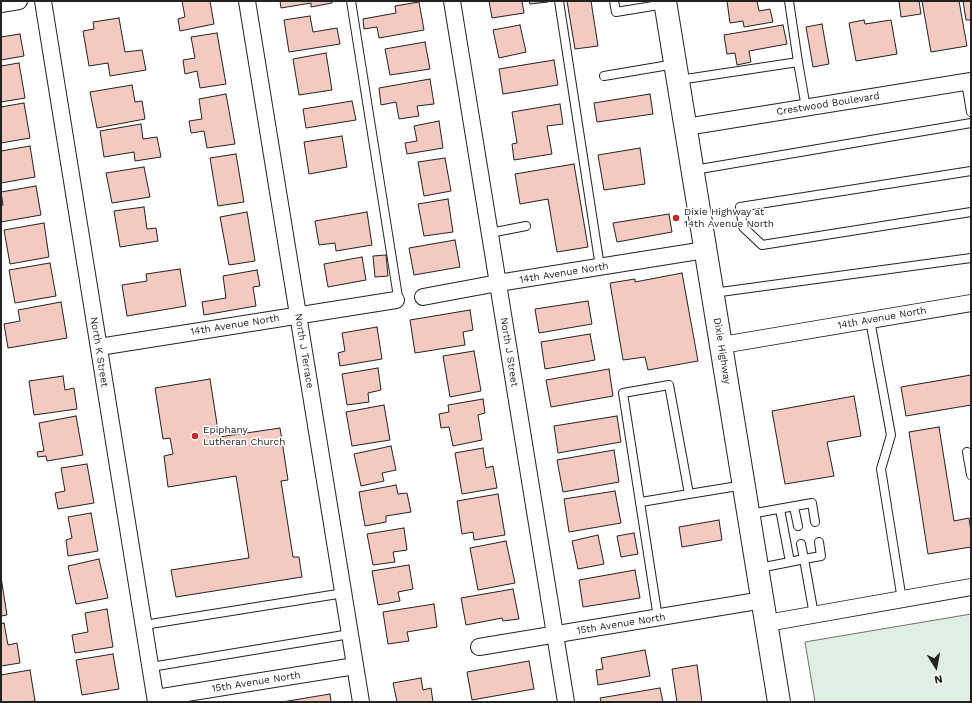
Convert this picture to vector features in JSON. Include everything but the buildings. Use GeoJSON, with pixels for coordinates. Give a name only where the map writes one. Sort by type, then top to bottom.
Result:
{"type":"FeatureCollection","features":[{"type":"Feature","properties":{"kind":"main road","name":"Dixie Highway"},"geometry":{"type":"LineString","coordinates":[[666,2],[779,702]]}},
{"type":"Feature","properties":{"kind":"street","name":"North K Street"},"geometry":{"type":"LineString","coordinates":[[43,1],[156,700]]}},
{"type":"Feature","properties":{"kind":"street","name":"North J Terrace"},"geometry":{"type":"LineString","coordinates":[[247,1],[361,702]]}},
{"type":"Feature","properties":{"kind":"street","name":"North J Street"},"geometry":{"type":"LineString","coordinates":[[452,1],[566,702]]}},
{"type":"Feature","properties":{"kind":"street","name":"Crestwood Boulevard"},"geometry":{"type":"LineString","coordinates":[[686,127],[969,81]]}},
{"type":"Feature","properties":{"kind":"street","name":"14th Avenue North"},"geometry":{"type":"LineString","coordinates":[[423,297],[498,283],[705,250]]}},
{"type":"Feature","properties":{"kind":"street","name":"14th Avenue North"},"geometry":{"type":"LineString","coordinates":[[99,347],[396,300]]}},
{"type":"Feature","properties":{"kind":"street","name":"14th Avenue North"},"geometry":{"type":"LineString","coordinates":[[722,345],[971,303]]}},
{"type":"Feature","properties":{"kind":"street"},"geometry":{"type":"LineString","coordinates":[[767,623],[971,588]]}},
{"type":"Feature","properties":{"kind":"street","name":"15th Avenue North"},"geometry":{"type":"LineString","coordinates":[[479,647],[763,600]]}},
{"type":"Feature","properties":{"kind":"street","name":"15th Avenue North"},"geometry":{"type":"LineString","coordinates":[[156,700],[356,666]]}},
{"type":"Feature","properties":{"kind":"lane"},"geometry":{"type":"LineString","coordinates":[[351,1],[398,297],[396,300]]}},
{"type":"Feature","properties":{"kind":"lane"},"geometry":{"type":"LineString","coordinates":[[559,1],[600,267]]}},
{"type":"Feature","properties":{"kind":"lane"},"geometry":{"type":"LineString","coordinates":[[614,1],[616,12],[666,2]]}},
{"type":"Feature","properties":{"kind":"lane"},"geometry":{"type":"LineString","coordinates":[[789,1],[806,108]]}},
{"type":"Feature","properties":{"kind":"lane"},"geometry":{"type":"LineString","coordinates":[[604,76],[677,72],[798,62]]}},
{"type":"Feature","properties":{"kind":"lane"},"geometry":{"type":"LineString","coordinates":[[969,81],[971,112]]}},
{"type":"Feature","properties":{"kind":"lane"},"geometry":{"type":"LineString","coordinates":[[693,170],[971,123]]}},
{"type":"Feature","properties":{"kind":"lane"},"geometry":{"type":"LineString","coordinates":[[971,171],[740,207],[743,227],[762,245],[971,212]]}},
{"type":"Feature","properties":{"kind":"lane"},"geometry":{"type":"LineString","coordinates":[[490,233],[526,226]]}},
{"type":"Feature","properties":{"kind":"lane"},"geometry":{"type":"LineString","coordinates":[[713,293],[971,258]]}},
{"type":"Feature","properties":{"kind":"lane"},"geometry":{"type":"LineString","coordinates":[[870,320],[891,435],[881,469],[902,600]]}},
{"type":"Feature","properties":{"kind":"lane"},"geometry":{"type":"LineString","coordinates":[[658,618],[623,393],[669,385],[689,494]]}},
{"type":"Feature","properties":{"kind":"lane"},"geometry":{"type":"LineString","coordinates":[[967,452],[971,476]]}},
{"type":"Feature","properties":{"kind":"lane"},"geometry":{"type":"LineString","coordinates":[[641,502],[744,485]]}},
{"type":"Feature","properties":{"kind":"lane"},"geometry":{"type":"LineString","coordinates":[[749,514],[812,503],[815,522]]}},
{"type":"Feature","properties":{"kind":"lane"},"geometry":{"type":"LineString","coordinates":[[794,506],[798,526]]}},
{"type":"Feature","properties":{"kind":"lane"},"geometry":{"type":"LineString","coordinates":[[780,509],[790,562]]}},
{"type":"Feature","properties":{"kind":"lane"},"geometry":{"type":"LineString","coordinates":[[758,568],[821,556],[819,542]]}},
{"type":"Feature","properties":{"kind":"lane"},"geometry":{"type":"LineString","coordinates":[[801,544],[814,615]]}},
{"type":"Feature","properties":{"kind":"lane"},"geometry":{"type":"LineString","coordinates":[[144,625],[344,593]]}},
{"type":"Feature","properties":{"kind":"lane"},"geometry":{"type":"LineString","coordinates":[[151,667],[350,634]]}},
{"type":"Feature","properties":{"kind":"green space"},"geometry":{"type":"Polygon","coordinates":[[[971,614],[971,702],[815,702],[805,642],[971,614]]]}},
{"type":"Feature","properties":{"kind":"place","name":"Dixie Highway at 14th Avenue North"},"geometry":{"type":"Point","coordinates":[676,218]}},
{"type":"Feature","properties":{"kind":"place","name":"Epiphany Lutheran Church"},"geometry":{"type":"Point","coordinates":[195,436]}}]}
